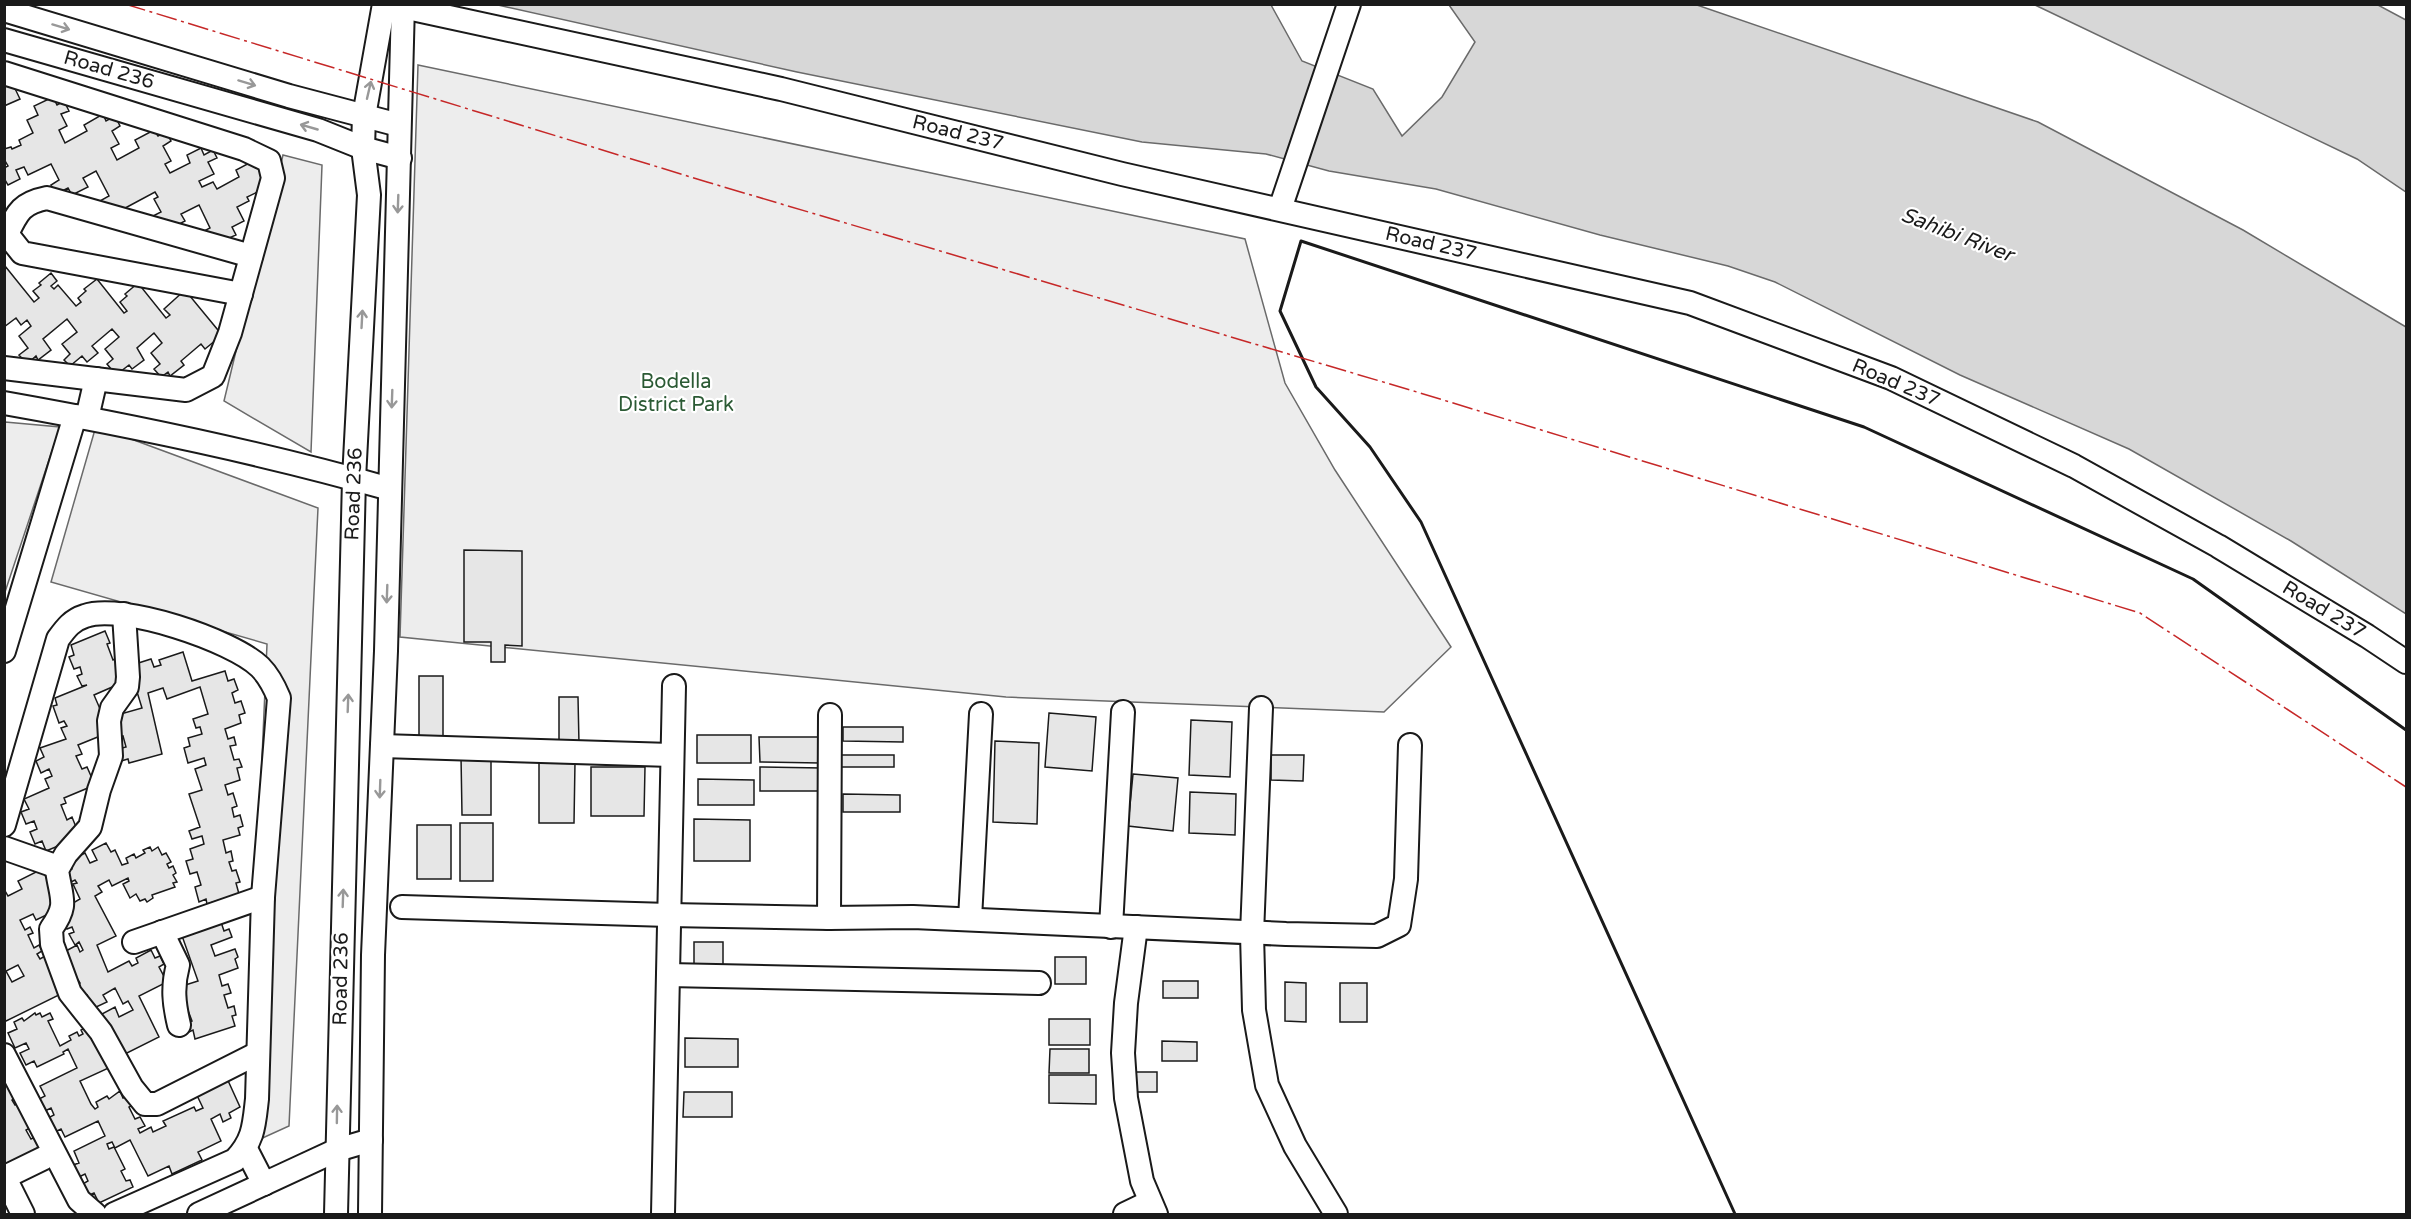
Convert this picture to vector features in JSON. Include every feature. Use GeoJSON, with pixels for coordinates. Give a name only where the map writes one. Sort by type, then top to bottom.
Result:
{"type":"FeatureCollection","features":[{"type":"Feature","properties":{"kind":"street"},"geometry":{"type":"LineString","coordinates":[[1280,209],[1349,4]]}},
{"type":"Feature","properties":{"kind":"street"},"geometry":{"type":"LineString","coordinates":[[395,5],[364,116],[363,148],[400,158]]}},
{"type":"Feature","properties":{"kind":"street"},"geometry":{"type":"LineString","coordinates":[[370,1215],[373,955],[382,746],[400,158],[395,5]]}},
{"type":"Feature","properties":{"kind":"street","name":"Road 237"},"geometry":{"type":"LineString","coordinates":[[395,5],[781,89],[1122,174],[1690,303],[1892,378],[2074,466],[2218,546],[2406,662]]}},
{"type":"Feature","properties":{"kind":"street"},"geometry":{"type":"LineString","coordinates":[[4,10],[399,125]]}},
{"type":"Feature","properties":{"kind":"street","name":"Road 236"},"geometry":{"type":"LineString","coordinates":[[4,40],[318,130],[363,148],[369,195],[354,479],[336,1215]]}},
{"type":"Feature","properties":{"kind":"street"},"geometry":{"type":"LineString","coordinates":[[4,73],[244,149],[268,161],[273,178],[230,333],[213,376],[186,390],[4,368]]}},
{"type":"Feature","properties":{"kind":"street"},"geometry":{"type":"LineString","coordinates":[[241,294],[22,253],[6,235],[17,212],[30,201],[47,198],[251,256]]}},
{"type":"Feature","properties":{"kind":"street"},"geometry":{"type":"LineString","coordinates":[[4,651],[81,417],[96,379]]}},
{"type":"Feature","properties":{"kind":"street"},"geometry":{"type":"LineString","coordinates":[[4,403],[81,417],[390,489]]}},
{"type":"Feature","properties":{"kind":"street"},"geometry":{"type":"LineString","coordinates":[[4,825],[58,639],[69,624],[86,615],[109,612],[124,614],[224,643],[259,665],[273,682],[279,698],[264,897],[254,1130],[246,1149],[235,1160],[114,1215]]}},
{"type":"Feature","properties":{"kind":"street"},"geometry":{"type":"LineString","coordinates":[[124,614],[127,687],[112,708],[109,721],[111,756],[99,790],[90,827],[66,854],[57,870],[64,904],[60,916],[51,929],[52,944],[70,993],[100,1032],[132,1088],[146,1104],[157,1104],[258,1053]]}},
{"type":"Feature","properties":{"kind":"street"},"geometry":{"type":"LineString","coordinates":[[663,1215],[674,686]]}},
{"type":"Feature","properties":{"kind":"street"},"geometry":{"type":"LineString","coordinates":[[1261,708],[1252,934],[1254,1011],[1267,1085],[1295,1146],[1336,1215]]}},
{"type":"Feature","properties":{"kind":"street"},"geometry":{"type":"LineString","coordinates":[[1111,927],[1123,712]]}},
{"type":"Feature","properties":{"kind":"street"},"geometry":{"type":"LineString","coordinates":[[970,919],[981,714]]}},
{"type":"Feature","properties":{"kind":"street"},"geometry":{"type":"LineString","coordinates":[[829,918],[830,715]]}},
{"type":"Feature","properties":{"kind":"street"},"geometry":{"type":"LineString","coordinates":[[402,907],[669,915],[914,917],[1252,934],[1377,936],[1399,925],[1406,879],[1410,745]]}},
{"type":"Feature","properties":{"kind":"street"},"geometry":{"type":"LineString","coordinates":[[382,746],[671,755]]}},
{"type":"Feature","properties":{"kind":"street"},"geometry":{"type":"LineString","coordinates":[[4,848],[58,867]]}},
{"type":"Feature","properties":{"kind":"street"},"geometry":{"type":"LineString","coordinates":[[134,942],[264,897]]}},
{"type":"Feature","properties":{"kind":"street"},"geometry":{"type":"LineString","coordinates":[[1125,1215],[1153,1208],[1142,1181],[1126,1098],[1123,1053],[1126,1003],[1136,927]]}},
{"type":"Feature","properties":{"kind":"street"},"geometry":{"type":"LineString","coordinates":[[162,932],[178,965],[173,982],[174,1003],[179,1025]]}},
{"type":"Feature","properties":{"kind":"street"},"geometry":{"type":"LineString","coordinates":[[668,975],[1039,983]]}},
{"type":"Feature","properties":{"kind":"street"},"geometry":{"type":"LineString","coordinates":[[4,1055],[80,1200],[95,1215]]}},
{"type":"Feature","properties":{"kind":"street"},"geometry":{"type":"LineString","coordinates":[[199,1215],[337,1150],[371,1140]]}},
{"type":"Feature","properties":{"kind":"street"},"geometry":{"type":"LineString","coordinates":[[246,1149],[264,1184]]}},
{"type":"Feature","properties":{"kind":"street"},"geometry":{"type":"LineString","coordinates":[[23,1215],[5,1176],[44,1158]]}},
{"type":"Feature","properties":{"kind":"shaded area","name":"Bodella District Park"},"geometry":{"type":"Polygon","coordinates":[[[418,65],[1245,239],[1285,383],[1335,470],[1451,647],[1384,712],[1006,697],[400,637],[418,65]]]}},
{"type":"Feature","properties":{"kind":"shaded area"},"geometry":{"type":"Polygon","coordinates":[[[283,155],[322,165],[311,452],[224,401],[283,155]]]}},
{"type":"Feature","properties":{"kind":"shaded area"},"geometry":{"type":"Polygon","coordinates":[[[5,422],[60,427],[5,592],[5,422]]]}},
{"type":"Feature","properties":{"kind":"shaded area"},"geometry":{"type":"Polygon","coordinates":[[[96,426],[318,508],[289,1126],[245,1146],[267,644],[51,582],[96,426]]]}},
{"type":"Feature","properties":{"kind":"water","name":"Sahibi River"},"geometry":{"type":"Polygon","coordinates":[[[498,5],[1271,5],[1302,61],[1373,89],[1402,136],[1442,97],[1475,42],[1449,5],[1697,5],[2038,122],[2243,230],[2406,327],[2406,614],[2291,541],[2129,449],[1960,375],[1775,282],[1728,266],[1600,235],[1436,189],[1329,171],[1266,154],[1142,142],[797,72],[498,5]]]}},
{"type":"Feature","properties":{"kind":"water"},"geometry":{"type":"Polygon","coordinates":[[[2035,5],[2378,5],[2406,20],[2406,192],[2357,159],[2035,5]]]}},
{"type":"Feature","properties":{"kind":"building"},"geometry":{"type":"Polygon","coordinates":[[[9,76],[20,99],[4,106],[4,78],[9,76]]]}},
{"type":"Feature","properties":{"kind":"building"},"geometry":{"type":"Polygon","coordinates":[[[53,97],[57,105],[64,101],[69,111],[61,114],[67,126],[59,130],[65,143],[87,131],[84,125],[103,114],[106,121],[115,116],[120,126],[112,131],[119,144],[111,148],[117,160],[139,148],[135,140],[154,130],[158,136],[166,132],[171,141],[163,146],[171,161],[165,164],[170,173],[190,163],[187,155],[201,148],[204,155],[213,150],[217,158],[208,162],[214,174],[199,181],[202,187],[213,182],[217,189],[239,177],[236,170],[253,161],[256,168],[263,164],[266,188],[247,197],[249,201],[237,207],[244,221],[232,227],[236,235],[216,244],[200,233],[210,228],[199,205],[181,214],[185,221],[172,228],[151,217],[161,212],[154,199],[158,197],[155,192],[114,214],[98,202],[109,196],[96,171],[83,178],[88,187],[72,195],[68,188],[56,194],[51,185],[59,180],[51,164],[28,175],[24,167],[16,170],[20,179],[8,185],[4,178],[4,168],[8,166],[4,159],[4,149],[11,147],[12,149],[21,145],[19,140],[33,133],[27,120],[38,115],[34,106],[53,97]]]}},
{"type":"Feature","properties":{"kind":"building"},"geometry":{"type":"Polygon","coordinates":[[[5,266],[34,302],[39,298],[33,291],[51,273],[57,281],[51,286],[54,289],[58,285],[76,306],[81,302],[78,298],[86,291],[84,289],[97,279],[124,313],[127,311],[120,302],[127,296],[125,294],[138,283],[166,318],[170,315],[164,309],[185,290],[222,335],[205,349],[201,344],[181,361],[184,365],[170,376],[168,372],[161,377],[154,369],[160,364],[151,353],[162,343],[154,333],[137,348],[144,360],[132,369],[129,365],[116,375],[107,364],[113,359],[105,349],[119,337],[112,329],[92,346],[98,353],[87,362],[82,356],[70,366],[64,360],[70,354],[62,344],[77,332],[67,319],[43,339],[51,350],[38,360],[36,356],[27,364],[19,355],[28,348],[19,336],[31,326],[27,320],[21,325],[16,318],[4,327],[5,266]]]}},
{"type":"Feature","properties":{"kind":"building"},"geometry":{"type":"Polygon","coordinates":[[[464,550],[522,551],[522,646],[505,645],[505,662],[491,662],[491,642],[464,642],[464,550]]]}},
{"type":"Feature","properties":{"kind":"building"},"geometry":{"type":"Polygon","coordinates":[[[105,631],[113,660],[117,658],[126,681],[94,695],[110,732],[78,745],[82,754],[76,756],[82,769],[87,767],[95,785],[64,798],[66,803],[61,805],[67,820],[72,817],[80,837],[46,851],[42,841],[35,844],[30,832],[37,829],[34,821],[26,824],[21,812],[29,809],[24,799],[49,788],[45,779],[52,776],[49,769],[41,773],[36,761],[44,757],[40,748],[66,739],[61,728],[67,726],[64,721],[59,723],[53,706],[57,705],[55,698],[87,685],[82,686],[77,676],[82,674],[80,667],[74,669],[69,657],[74,655],[71,645],[105,631]]]}},
{"type":"Feature","properties":{"kind":"building"},"geometry":{"type":"Polygon","coordinates":[[[183,652],[192,681],[225,671],[228,681],[234,679],[238,690],[232,693],[235,703],[241,701],[245,713],[239,715],[241,723],[225,729],[228,739],[234,737],[236,745],[230,746],[234,760],[239,759],[242,767],[237,768],[240,780],[225,785],[228,795],[233,793],[237,806],[232,808],[234,817],[240,815],[243,826],[238,828],[240,835],[223,840],[226,853],[231,851],[233,861],[229,862],[232,871],[236,870],[240,882],[236,883],[239,894],[207,904],[206,899],[199,902],[195,887],[201,885],[197,872],[190,874],[186,861],[193,859],[190,849],[204,844],[202,836],[192,839],[189,831],[200,827],[189,794],[202,790],[195,769],[206,765],[204,758],[188,763],[184,748],[190,746],[188,738],[202,734],[200,727],[196,728],[193,719],[208,714],[200,687],[167,699],[163,688],[148,693],[162,754],[129,763],[128,759],[121,761],[118,749],[126,747],[123,736],[115,738],[117,715],[142,708],[129,666],[151,659],[154,667],[161,665],[159,660],[183,652]]]}},
{"type":"Feature","properties":{"kind":"building"},"geometry":{"type":"Polygon","coordinates":[[[419,676],[443,676],[443,743],[419,743],[419,676]]]}},
{"type":"Feature","properties":{"kind":"building"},"geometry":{"type":"Polygon","coordinates":[[[559,697],[578,697],[579,744],[559,744],[559,697]]]}},
{"type":"Feature","properties":{"kind":"building"},"geometry":{"type":"Polygon","coordinates":[[[1049,713],[1096,717],[1092,771],[1045,767],[1049,713]]]}},
{"type":"Feature","properties":{"kind":"building"},"geometry":{"type":"Polygon","coordinates":[[[1191,720],[1232,722],[1230,777],[1189,775],[1191,720]]]}},
{"type":"Feature","properties":{"kind":"building"},"geometry":{"type":"Polygon","coordinates":[[[843,727],[903,727],[903,742],[843,741],[843,727]]]}},
{"type":"Feature","properties":{"kind":"building"},"geometry":{"type":"Polygon","coordinates":[[[697,735],[751,735],[751,763],[697,763],[697,735]]]}},
{"type":"Feature","properties":{"kind":"building"},"geometry":{"type":"Polygon","coordinates":[[[759,737],[819,737],[820,763],[760,762],[759,737]]]}},
{"type":"Feature","properties":{"kind":"building"},"geometry":{"type":"Polygon","coordinates":[[[995,741],[1039,743],[1037,824],[993,822],[995,741]]]}},
{"type":"Feature","properties":{"kind":"building"},"geometry":{"type":"Polygon","coordinates":[[[840,755],[894,755],[894,767],[840,767],[840,755]]]}},
{"type":"Feature","properties":{"kind":"building"},"geometry":{"type":"Polygon","coordinates":[[[1271,755],[1304,755],[1303,781],[1271,780],[1271,755]]]}},
{"type":"Feature","properties":{"kind":"building"},"geometry":{"type":"Polygon","coordinates":[[[461,756],[491,757],[491,815],[462,815],[461,756]]]}},
{"type":"Feature","properties":{"kind":"building"},"geometry":{"type":"Polygon","coordinates":[[[539,762],[575,762],[574,823],[539,823],[539,762]]]}},
{"type":"Feature","properties":{"kind":"building"},"geometry":{"type":"Polygon","coordinates":[[[591,767],[645,767],[644,816],[591,816],[591,767]]]}},
{"type":"Feature","properties":{"kind":"building"},"geometry":{"type":"Polygon","coordinates":[[[760,767],[822,768],[822,791],[760,791],[760,767]]]}},
{"type":"Feature","properties":{"kind":"building"},"geometry":{"type":"Polygon","coordinates":[[[1133,774],[1178,778],[1173,831],[1128,826],[1133,774]]]}},
{"type":"Feature","properties":{"kind":"building"},"geometry":{"type":"Polygon","coordinates":[[[698,779],[754,780],[754,805],[698,805],[698,779]]]}},
{"type":"Feature","properties":{"kind":"building"},"geometry":{"type":"Polygon","coordinates":[[[1190,792],[1236,794],[1235,835],[1189,833],[1190,792]]]}},
{"type":"Feature","properties":{"kind":"building"},"geometry":{"type":"Polygon","coordinates":[[[843,794],[900,795],[900,812],[843,812],[843,794]]]}},
{"type":"Feature","properties":{"kind":"building"},"geometry":{"type":"Polygon","coordinates":[[[694,819],[750,820],[750,861],[694,861],[694,819]]]}},
{"type":"Feature","properties":{"kind":"building"},"geometry":{"type":"Polygon","coordinates":[[[460,823],[493,823],[493,881],[460,881],[460,823]]]}},
{"type":"Feature","properties":{"kind":"building"},"geometry":{"type":"Polygon","coordinates":[[[417,825],[451,825],[451,879],[417,879],[417,825]]]}},
{"type":"Feature","properties":{"kind":"building"},"geometry":{"type":"Polygon","coordinates":[[[106,843],[111,852],[115,850],[122,865],[128,863],[126,858],[134,854],[136,858],[145,853],[143,850],[150,847],[152,851],[158,847],[162,855],[166,853],[171,862],[167,864],[169,868],[173,866],[176,873],[173,875],[177,882],[173,883],[175,887],[152,895],[153,898],[147,902],[145,899],[140,901],[136,894],[130,898],[123,884],[129,881],[128,878],[112,886],[109,880],[98,886],[102,892],[95,896],[116,936],[97,945],[108,972],[129,961],[132,966],[138,963],[136,958],[151,950],[155,958],[160,956],[164,964],[159,967],[167,982],[139,996],[159,1037],[121,1056],[100,1015],[115,1007],[119,1017],[133,1010],[128,1001],[123,1004],[115,988],[103,995],[107,1002],[94,1008],[87,995],[77,1000],[71,988],[80,983],[76,977],[70,980],[64,952],[77,945],[80,952],[83,950],[79,942],[75,945],[69,934],[74,932],[72,927],[67,929],[62,920],[68,906],[80,899],[73,884],[77,883],[75,880],[69,883],[64,873],[72,869],[69,861],[85,853],[90,863],[97,860],[92,850],[106,843]]]}},
{"type":"Feature","properties":{"kind":"building"},"geometry":{"type":"Polygon","coordinates":[[[42,869],[61,908],[36,920],[33,914],[20,920],[25,930],[30,927],[33,933],[28,935],[34,948],[39,945],[42,951],[37,954],[40,959],[45,956],[63,993],[4,1022],[4,889],[8,896],[22,889],[18,881],[42,869]],[[18,965],[6,971],[12,982],[24,976],[18,965]]]}},
{"type":"Feature","properties":{"kind":"building"},"geometry":{"type":"Polygon","coordinates":[[[220,919],[224,931],[229,929],[232,937],[211,945],[215,956],[235,949],[238,957],[235,959],[238,968],[219,975],[222,986],[228,984],[231,993],[224,995],[228,1008],[234,1006],[236,1015],[232,1016],[235,1026],[195,1039],[193,1030],[189,1032],[186,1023],[192,1021],[179,987],[198,981],[181,933],[220,919]]]}},
{"type":"Feature","properties":{"kind":"building"},"geometry":{"type":"Polygon","coordinates":[[[694,942],[723,942],[723,970],[694,970],[694,942]]]}},
{"type":"Feature","properties":{"kind":"building"},"geometry":{"type":"Polygon","coordinates":[[[1055,957],[1086,957],[1086,984],[1055,984],[1055,957]]]}},
{"type":"Feature","properties":{"kind":"building"},"geometry":{"type":"Polygon","coordinates":[[[1163,981],[1198,981],[1198,998],[1163,998],[1163,981]]]}},
{"type":"Feature","properties":{"kind":"building"},"geometry":{"type":"Polygon","coordinates":[[[1285,982],[1306,983],[1306,1022],[1285,1021],[1285,982]]]}},
{"type":"Feature","properties":{"kind":"building"},"geometry":{"type":"Polygon","coordinates":[[[1340,983],[1367,983],[1367,1022],[1340,1022],[1340,983]]]}},
{"type":"Feature","properties":{"kind":"building"},"geometry":{"type":"Polygon","coordinates":[[[35,1013],[36,1015],[40,1013],[42,1017],[50,1013],[53,1019],[48,1021],[60,1046],[71,1040],[69,1036],[77,1032],[79,1036],[83,1034],[81,1030],[87,1027],[113,1066],[80,1081],[91,1104],[95,1109],[98,1107],[96,1102],[107,1096],[109,1099],[120,1091],[123,1098],[131,1095],[135,1104],[129,1107],[135,1119],[140,1117],[145,1126],[138,1129],[140,1133],[151,1127],[153,1132],[166,1126],[163,1121],[194,1107],[196,1111],[203,1108],[194,1089],[225,1074],[240,1107],[229,1113],[231,1118],[223,1122],[220,1114],[211,1119],[221,1141],[198,1152],[202,1160],[172,1174],[169,1166],[148,1176],[130,1140],[115,1148],[112,1142],[107,1144],[109,1149],[114,1147],[125,1169],[121,1171],[126,1181],[130,1180],[133,1187],[99,1203],[94,1193],[87,1196],[81,1185],[88,1181],[85,1174],[79,1177],[73,1165],[79,1163],[74,1151],[105,1136],[98,1121],[65,1137],[61,1129],[55,1132],[48,1118],[54,1115],[51,1108],[45,1111],[39,1099],[45,1096],[40,1086],[77,1068],[68,1049],[63,1052],[64,1054],[37,1067],[34,1061],[26,1065],[20,1053],[29,1049],[26,1043],[15,1048],[8,1033],[17,1029],[14,1022],[22,1018],[24,1021],[35,1013]]]}},
{"type":"Feature","properties":{"kind":"building"},"geometry":{"type":"Polygon","coordinates":[[[1049,1019],[1090,1019],[1090,1045],[1049,1045],[1049,1019]]]}},
{"type":"Feature","properties":{"kind":"building"},"geometry":{"type":"Polygon","coordinates":[[[685,1038],[738,1039],[738,1067],[685,1067],[685,1038]]]}},
{"type":"Feature","properties":{"kind":"building"},"geometry":{"type":"Polygon","coordinates":[[[1162,1041],[1197,1042],[1197,1061],[1162,1061],[1162,1041]]]}},
{"type":"Feature","properties":{"kind":"building"},"geometry":{"type":"Polygon","coordinates":[[[1050,1049],[1089,1049],[1089,1073],[1049,1073],[1050,1049]]]}},
{"type":"Feature","properties":{"kind":"building"},"geometry":{"type":"Polygon","coordinates":[[[1136,1072],[1157,1072],[1157,1092],[1136,1092],[1136,1072]]]}},
{"type":"Feature","properties":{"kind":"building"},"geometry":{"type":"Polygon","coordinates":[[[1049,1075],[1096,1075],[1096,1104],[1049,1103],[1049,1075]]]}},
{"type":"Feature","properties":{"kind":"building"},"geometry":{"type":"Polygon","coordinates":[[[4,1078],[14,1098],[12,1100],[15,1105],[17,1104],[30,1128],[26,1130],[31,1139],[35,1137],[41,1151],[8,1173],[4,1164],[4,1078]]]}},
{"type":"Feature","properties":{"kind":"building"},"geometry":{"type":"Polygon","coordinates":[[[684,1092],[732,1092],[732,1117],[683,1117],[684,1092]]]}},
{"type":"Feature","properties":{"kind":"wall"},"geometry":{"type":"LineString","coordinates":[[1735,1214],[1421,522],[1370,447],[1316,387],[1280,311],[1301,241],[1864,427],[2193,579],[2406,730]]}},
{"type":"Feature","properties":{"kind":"power"},"geometry":{"type":"LineString","coordinates":[[125,4],[707,182],[1417,392],[2140,613],[2406,787]]}}]}
